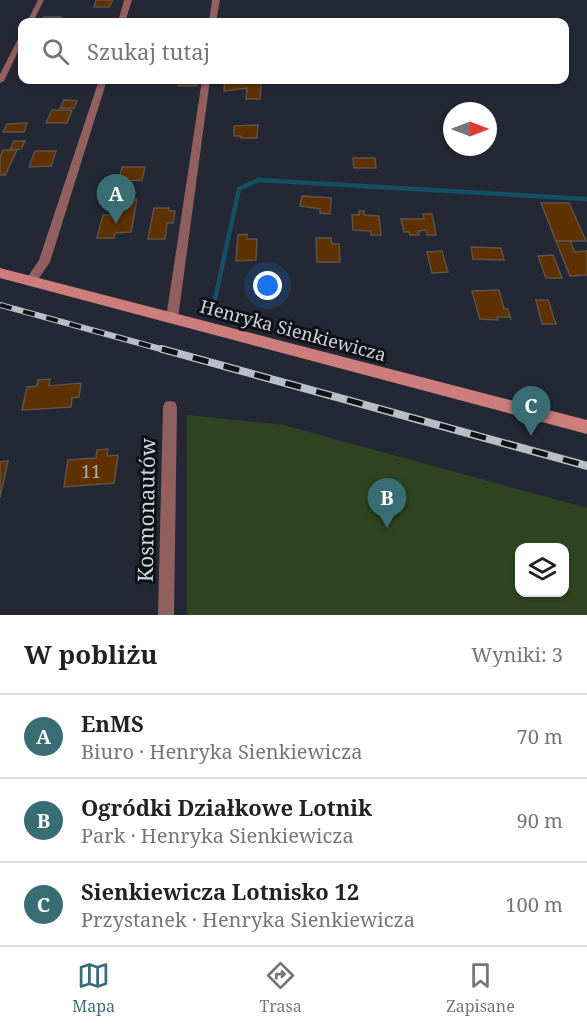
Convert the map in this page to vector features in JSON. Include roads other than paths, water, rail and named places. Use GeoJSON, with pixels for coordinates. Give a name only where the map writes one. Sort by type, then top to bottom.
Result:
{"type":"FeatureCollection","features":[{"type":"Feature","properties":{"kind":"main road","name":"Henryka Sienkiewicza"},"geometry":{"type":"LineString","coordinates":[[0,273],[582,426]]}},
{"type":"Feature","properties":{"kind":"street"},"geometry":{"type":"LineString","coordinates":[[122,18],[128,0]]}},
{"type":"Feature","properties":{"kind":"street"},"geometry":{"type":"LineString","coordinates":[[214,18],[216,0]]}},
{"type":"Feature","properties":{"kind":"street"},"geometry":{"type":"LineString","coordinates":[[31,281],[44,262],[102,84]]}},
{"type":"Feature","properties":{"kind":"street"},"geometry":{"type":"LineString","coordinates":[[171,318],[205,84]]}},
{"type":"Feature","properties":{"kind":"street","name":"Kosmonautów"},"geometry":{"type":"LineString","coordinates":[[166,615],[170,407]]}},
{"type":"Feature","properties":{"kind":"lane"},"geometry":{"type":"LineString","coordinates":[[32,18],[41,0]]}},
{"type":"Feature","properties":{"kind":"lane"},"geometry":{"type":"LineString","coordinates":[[0,81],[18,45]]}},
{"type":"Feature","properties":{"kind":"waterway"},"geometry":{"type":"LineString","coordinates":[[215,299],[239,189],[258,180],[587,199]]}},
{"type":"Feature","properties":{"kind":"railway"},"geometry":{"type":"LineString","coordinates":[[0,305],[168,351]]}},
{"type":"Feature","properties":{"kind":"railway"},"geometry":{"type":"LineString","coordinates":[[162,349],[587,466]]}},
{"type":"Feature","properties":{"kind":"place","name":"EnMS"},"geometry":{"type":"Point","coordinates":[116,224]}},
{"type":"Feature","properties":{"kind":"place","name":"Sienkiewicza Lotnisko 12"},"geometry":{"type":"Point","coordinates":[531,436]}},
{"type":"Feature","properties":{"kind":"place","name":"Ogródki Działkowe Lotnik"},"geometry":{"type":"Point","coordinates":[387,528]}}]}
